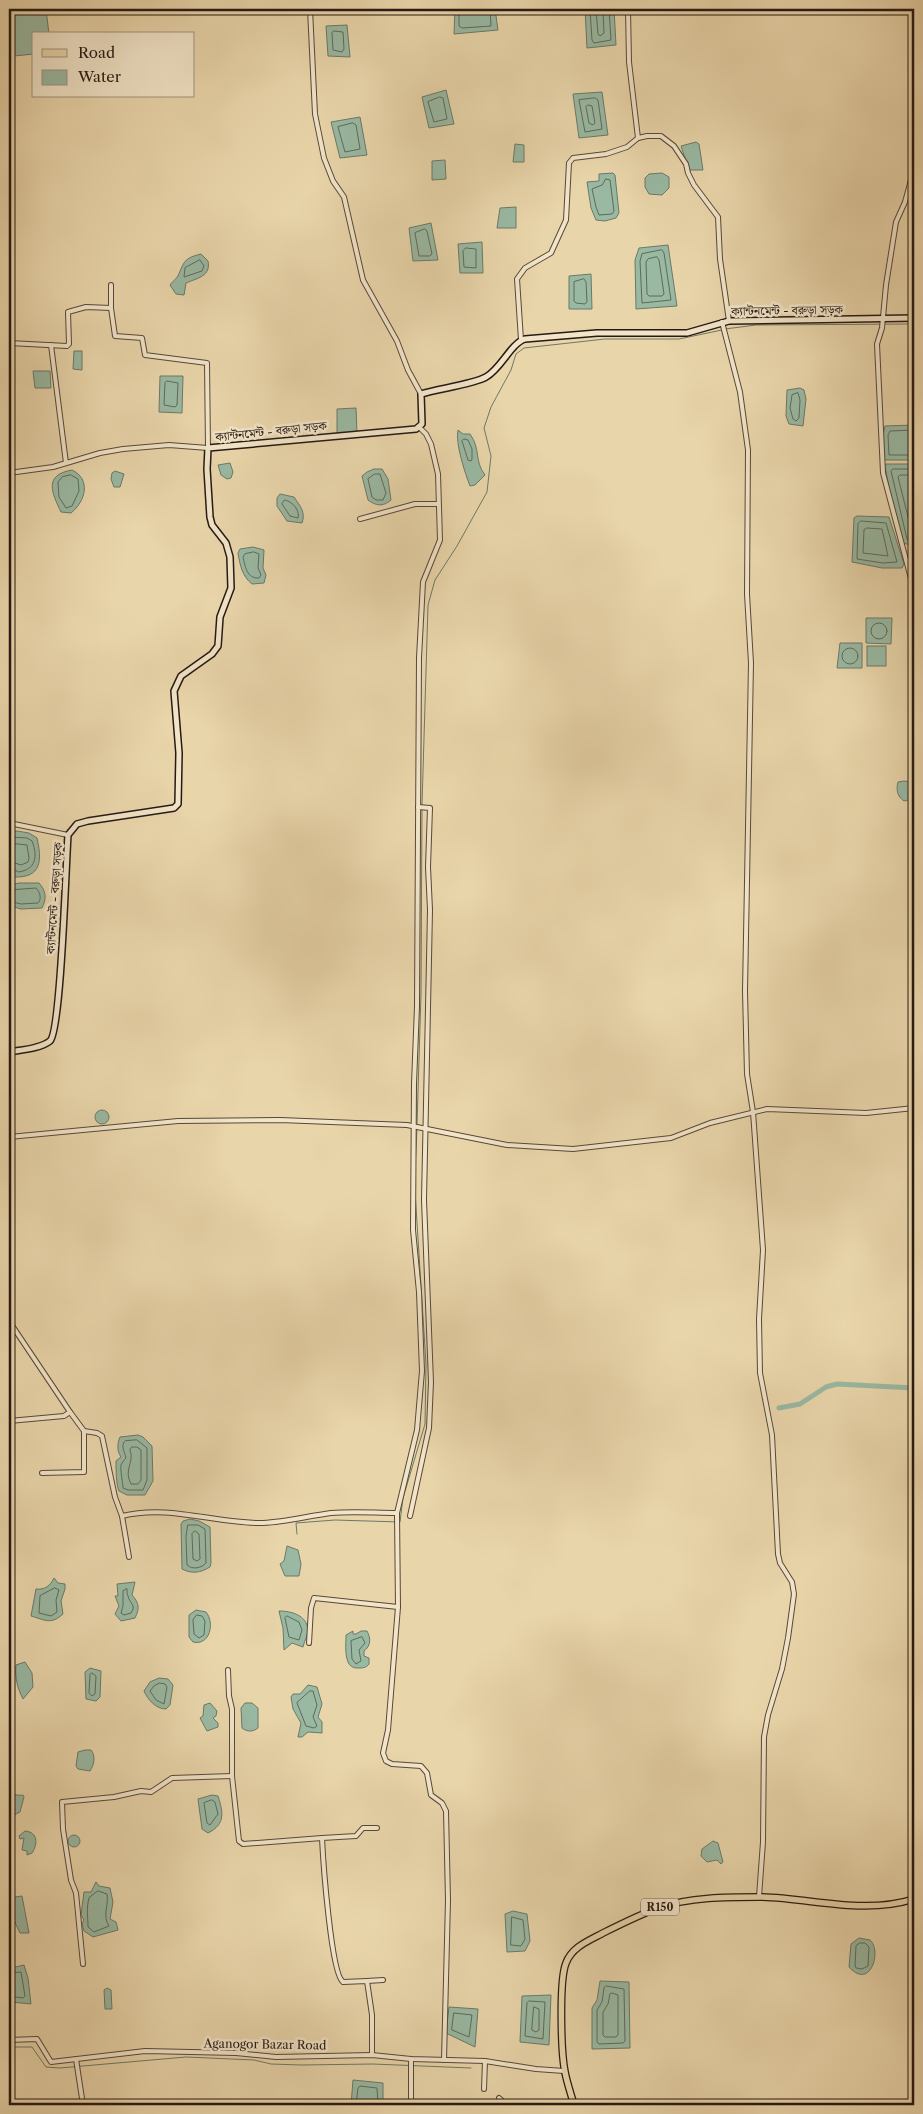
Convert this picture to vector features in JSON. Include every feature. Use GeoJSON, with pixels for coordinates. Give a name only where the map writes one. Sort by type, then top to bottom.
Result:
{"type":"FeatureCollection","features":[{"type":"Feature","properties":{"kind":"main road","name":"ক্যান্টনমেন্ট - বরুড়া সড়ক"},"geometry":{"type":"LineString","coordinates":[[521,340],[597,333],[688,333],[729,321],[914,318]]}},
{"type":"Feature","properties":{"kind":"main road"},"geometry":{"type":"LineString","coordinates":[[419,427],[423,419],[421,394],[487,377],[504,361],[521,340]]}},
{"type":"Feature","properties":{"kind":"main road","name":"ক্যান্টনমেন্ট - বরুড়া সড়ক"},"geometry":{"type":"LineString","coordinates":[[9,1052],[41,1045],[50,1041],[54,1034],[59,995],[68,835],[78,824],[88,821],[174,808],[178,804],[179,754],[174,691],[181,676],[212,654],[218,646],[220,617],[231,588],[230,557],[226,543],[212,525],[210,517],[207,469],[208,448],[321,436],[411,430],[419,427]]}},
{"type":"Feature","properties":{"kind":"main road","name":"R150"},"geometry":{"type":"LineString","coordinates":[[574,2105],[564,2071],[561,1988],[566,1962],[574,1950],[617,1926],[660,1908],[681,1902],[759,1897],[782,1898],[821,1904],[881,1906],[896,1905],[914,1899]]}},
{"type":"Feature","properties":{"kind":"street"},"geometry":{"type":"LineString","coordinates":[[310,9],[315,114],[324,158],[333,181],[344,197],[363,280],[397,342],[408,370],[421,394]]}},
{"type":"Feature","properties":{"kind":"street"},"geometry":{"type":"LineString","coordinates":[[628,9],[629,62],[638,138]]}},
{"type":"Feature","properties":{"kind":"street"},"geometry":{"type":"LineString","coordinates":[[521,340],[517,279],[525,268],[551,253],[566,220],[569,162],[573,158],[606,154],[627,147],[638,138],[647,136],[661,136],[674,146],[686,164],[694,185],[718,217],[720,259],[729,321]]}},
{"type":"Feature","properties":{"kind":"street"},"geometry":{"type":"LineString","coordinates":[[914,169],[905,202],[896,222],[886,285],[884,318],[877,344],[883,473],[914,590]]}},
{"type":"Feature","properties":{"kind":"street"},"geometry":{"type":"LineString","coordinates":[[9,474],[53,467],[100,453],[123,449],[169,445],[208,448],[208,363],[145,355],[142,338],[114,336],[111,285]]}},
{"type":"Feature","properties":{"kind":"street"},"geometry":{"type":"LineString","coordinates":[[9,343],[64,347],[68,344],[67,314],[69,311],[86,307],[111,308]]}},
{"type":"Feature","properties":{"kind":"street"},"geometry":{"type":"LineString","coordinates":[[722,322],[740,392],[748,450],[747,594],[751,672],[745,992],[747,1074],[753,1112],[763,1250],[759,1319],[760,1374],[772,1435],[778,1554],[780,1563],[792,1582],[794,1594],[788,1638],[764,1737],[763,1842],[759,1897]]}},
{"type":"Feature","properties":{"kind":"street"},"geometry":{"type":"LineString","coordinates":[[51,345],[66,463]]}},
{"type":"Feature","properties":{"kind":"street"},"geometry":{"type":"LineString","coordinates":[[419,427],[426,434],[434,458],[440,490],[437,504],[440,540],[423,582],[419,658],[420,807],[413,1230],[419,1292],[422,1371],[418,1430],[397,1514],[398,1607],[388,1730],[383,1753],[386,1761],[392,1764],[421,1766],[427,1772],[431,1795],[442,1802],[446,1811],[448,1900],[444,2060]]}},
{"type":"Feature","properties":{"kind":"street"},"geometry":{"type":"LineString","coordinates":[[360,519],[415,504],[437,504]]}},
{"type":"Feature","properties":{"kind":"street"},"geometry":{"type":"LineString","coordinates":[[410,1516],[429,1428],[431,1382],[423,1128],[428,1008],[430,808],[420,807]]}},
{"type":"Feature","properties":{"kind":"street"},"geometry":{"type":"LineString","coordinates":[[9,823],[68,835]]}},
{"type":"Feature","properties":{"kind":"street"},"geometry":{"type":"LineString","coordinates":[[9,1137],[178,1121],[280,1120],[407,1125],[507,1145],[574,1149],[671,1138],[710,1123],[767,1109],[788,1108],[866,1113],[914,1108]]}},
{"type":"Feature","properties":{"kind":"street"},"geometry":{"type":"LineString","coordinates":[[9,1321],[84,1431],[84,1472],[42,1473]]}},
{"type":"Feature","properties":{"kind":"street"},"geometry":{"type":"LineString","coordinates":[[9,1421],[58,1416],[70,1412]]}},
{"type":"Feature","properties":{"kind":"street"},"geometry":{"type":"LineString","coordinates":[[84,1431],[97,1432],[102,1436],[115,1497],[122,1516],[129,1558]]}},
{"type":"Feature","properties":{"kind":"street"},"geometry":{"type":"LineString","coordinates":[[122,1516],[164,1512],[189,1514],[230,1522],[264,1523],[347,1512],[397,1514]]}},
{"type":"Feature","properties":{"kind":"street"},"geometry":{"type":"LineString","coordinates":[[309,1643],[311,1608],[314,1598],[398,1607]]}},
{"type":"Feature","properties":{"kind":"street"},"geometry":{"type":"LineString","coordinates":[[228,1670],[229,1696],[232,1709],[232,1776],[241,1843],[356,1836],[363,1828],[377,1828]]}},
{"type":"Feature","properties":{"kind":"street"},"geometry":{"type":"LineString","coordinates":[[83,1964],[76,1893],[71,1880],[63,1829],[62,1802],[114,1797],[140,1790],[151,1792],[172,1778],[232,1776]]}},
{"type":"Feature","properties":{"kind":"street"},"geometry":{"type":"LineString","coordinates":[[322,1838],[330,1928],[337,1975],[343,1982],[383,1980]]}},
{"type":"Feature","properties":{"kind":"street"},"geometry":{"type":"LineString","coordinates":[[367,1982],[372,2015],[372,2055]]}},
{"type":"Feature","properties":{"kind":"street","name":"Aganogor Bazar Road"},"geometry":{"type":"LineString","coordinates":[[9,2040],[37,2040],[51,2062],[77,2061],[145,2052],[236,2053],[276,2057],[372,2055],[411,2062],[444,2060],[485,2061],[536,2069],[564,2071]]}},
{"type":"Feature","properties":{"kind":"street"},"geometry":{"type":"LineString","coordinates":[[77,2061],[83,2105]]}},
{"type":"Feature","properties":{"kind":"street"},"geometry":{"type":"LineString","coordinates":[[484,2089],[485,2061]]}},
{"type":"Feature","properties":{"kind":"street"},"geometry":{"type":"LineString","coordinates":[[411,2062],[411,2105]]}},
{"type":"Feature","properties":{"kind":"street"},"geometry":{"type":"LineString","coordinates":[[499,2098],[507,2105]]}},
{"type":"Feature","properties":{"kind":"water"},"geometry":{"type":"Polygon","coordinates":[[[9,9],[46,9],[49,32],[32,32],[32,54],[14,56],[9,9]]]}},
{"type":"Feature","properties":{"kind":"water"},"geometry":{"type":"Polygon","coordinates":[[[455,9],[495,9],[498,30],[454,34],[455,9]]]}},
{"type":"Feature","properties":{"kind":"water"},"geometry":{"type":"Polygon","coordinates":[[[585,9],[614,9],[616,45],[587,48],[585,9]]]}},
{"type":"Feature","properties":{"kind":"water"},"geometry":{"type":"Polygon","coordinates":[[[347,25],[350,57],[328,56],[326,26],[347,25]]]}},
{"type":"Feature","properties":{"kind":"water"},"geometry":{"type":"Polygon","coordinates":[[[446,90],[454,124],[429,128],[422,97],[446,90]]]}},
{"type":"Feature","properties":{"kind":"water"},"geometry":{"type":"Polygon","coordinates":[[[602,92],[608,135],[579,138],[573,94],[602,92]]]}},
{"type":"Feature","properties":{"kind":"water"},"geometry":{"type":"Polygon","coordinates":[[[360,117],[367,155],[340,158],[331,122],[360,117]]]}},
{"type":"Feature","properties":{"kind":"water"},"geometry":{"type":"Polygon","coordinates":[[[696,142],[699,144],[703,170],[689,170],[681,146],[696,142]]]}},
{"type":"Feature","properties":{"kind":"water"},"geometry":{"type":"Polygon","coordinates":[[[515,144],[524,145],[524,162],[513,162],[515,144]]]}},
{"type":"Feature","properties":{"kind":"water"},"geometry":{"type":"Polygon","coordinates":[[[445,160],[446,179],[432,180],[432,161],[445,160]]]}},
{"type":"Feature","properties":{"kind":"water"},"geometry":{"type":"Polygon","coordinates":[[[613,173],[615,175],[619,213],[616,218],[605,221],[596,220],[591,208],[587,182],[599,181],[599,174],[613,173]]]}},
{"type":"Feature","properties":{"kind":"water"},"geometry":{"type":"Polygon","coordinates":[[[662,173],[669,177],[669,188],[662,195],[649,194],[645,187],[645,178],[649,174],[662,173]]]}},
{"type":"Feature","properties":{"kind":"water"},"geometry":{"type":"Polygon","coordinates":[[[516,207],[516,228],[497,228],[500,208],[516,207]]]}},
{"type":"Feature","properties":{"kind":"water"},"geometry":{"type":"Polygon","coordinates":[[[431,223],[438,260],[413,261],[409,228],[431,223]]]}},
{"type":"Feature","properties":{"kind":"water"},"geometry":{"type":"Polygon","coordinates":[[[482,242],[483,273],[460,273],[458,244],[482,242]]]}},
{"type":"Feature","properties":{"kind":"water"},"geometry":{"type":"Polygon","coordinates":[[[668,245],[677,306],[636,309],[635,260],[639,248],[668,245]]]}},
{"type":"Feature","properties":{"kind":"water"},"geometry":{"type":"Polygon","coordinates":[[[201,254],[208,261],[208,270],[203,276],[186,283],[184,295],[176,294],[170,285],[178,276],[185,261],[201,254]]]}},
{"type":"Feature","properties":{"kind":"water"},"geometry":{"type":"Polygon","coordinates":[[[591,274],[592,309],[569,309],[569,276],[591,274]]]}},
{"type":"Feature","properties":{"kind":"water"},"geometry":{"type":"Polygon","coordinates":[[[74,351],[82,351],[82,370],[73,369],[74,351]]]}},
{"type":"Feature","properties":{"kind":"water"},"geometry":{"type":"Polygon","coordinates":[[[33,371],[50,371],[51,388],[35,388],[33,371]]]}},
{"type":"Feature","properties":{"kind":"water"},"geometry":{"type":"Polygon","coordinates":[[[160,376],[183,376],[182,413],[159,412],[160,376]]]}},
{"type":"Feature","properties":{"kind":"water"},"geometry":{"type":"Polygon","coordinates":[[[800,388],[804,390],[806,399],[803,426],[789,424],[786,416],[787,390],[800,388]]]}},
{"type":"Feature","properties":{"kind":"water"},"geometry":{"type":"Polygon","coordinates":[[[356,408],[357,433],[337,434],[337,409],[356,408]]]}},
{"type":"Feature","properties":{"kind":"water"},"geometry":{"type":"Polygon","coordinates":[[[914,425],[914,460],[884,460],[883,435],[885,426],[914,425]]]}},
{"type":"Feature","properties":{"kind":"water"},"geometry":{"type":"Polygon","coordinates":[[[458,430],[463,434],[470,434],[473,439],[480,465],[485,475],[475,485],[470,486],[463,466],[457,436],[458,430]]]}},
{"type":"Feature","properties":{"kind":"water"},"geometry":{"type":"Polygon","coordinates":[[[230,463],[233,472],[231,478],[227,479],[221,475],[218,465],[230,463]]]}},
{"type":"Feature","properties":{"kind":"water"},"geometry":{"type":"Polygon","coordinates":[[[886,464],[914,464],[914,546],[903,543],[894,514],[886,464]]]}},
{"type":"Feature","properties":{"kind":"water"},"geometry":{"type":"Polygon","coordinates":[[[374,469],[382,469],[388,479],[391,500],[382,505],[374,504],[368,500],[362,476],[374,469]]]}},
{"type":"Feature","properties":{"kind":"water"},"geometry":{"type":"Polygon","coordinates":[[[72,470],[82,479],[84,484],[83,496],[71,513],[61,512],[53,492],[53,480],[63,472],[72,470]]]}},
{"type":"Feature","properties":{"kind":"water"},"geometry":{"type":"Polygon","coordinates":[[[115,471],[124,474],[120,487],[114,487],[111,479],[112,473],[115,471]]]}},
{"type":"Feature","properties":{"kind":"water"},"geometry":{"type":"Polygon","coordinates":[[[280,494],[294,497],[303,512],[302,523],[287,521],[277,506],[277,498],[280,494]]]}},
{"type":"Feature","properties":{"kind":"water"},"geometry":{"type":"Polygon","coordinates":[[[857,516],[889,517],[904,564],[902,568],[882,568],[852,562],[854,518],[857,516]]]}},
{"type":"Feature","properties":{"kind":"water"},"geometry":{"type":"Polygon","coordinates":[[[253,547],[264,550],[263,568],[266,575],[264,583],[252,584],[244,574],[241,566],[238,553],[240,549],[253,547]]]}},
{"type":"Feature","properties":{"kind":"water"},"geometry":{"type":"Polygon","coordinates":[[[866,618],[892,618],[891,644],[866,643],[866,618]]]}},
{"type":"Feature","properties":{"kind":"water"},"geometry":{"type":"Polygon","coordinates":[[[840,643],[862,643],[862,668],[837,668],[840,643]]]}},
{"type":"Feature","properties":{"kind":"water"},"geometry":{"type":"Polygon","coordinates":[[[867,646],[886,646],[886,666],[867,666],[867,646]]]}},
{"type":"Feature","properties":{"kind":"water"},"geometry":{"type":"Polygon","coordinates":[[[898,782],[911,782],[914,789],[912,799],[904,801],[898,795],[897,788],[898,782]]]}},
{"type":"Feature","properties":{"kind":"water"},"geometry":{"type":"Polygon","coordinates":[[[10,832],[29,833],[37,838],[38,866],[35,871],[23,877],[14,877],[9,862],[9,834],[10,832]]]}},
{"type":"Feature","properties":{"kind":"water"},"geometry":{"type":"Polygon","coordinates":[[[39,883],[45,895],[42,908],[21,909],[11,906],[9,885],[39,883]]]}},
{"type":"Feature","properties":{"kind":"water"},"geometry":{"type":"Polygon","coordinates":[[[102,1110],[107,1112],[109,1117],[107,1122],[102,1124],[97,1122],[95,1117],[97,1112],[102,1110]]]}},
{"type":"Feature","properties":{"kind":"water"},"geometry":{"type":"Polygon","coordinates":[[[138,1435],[143,1437],[152,1446],[153,1481],[145,1495],[127,1495],[119,1491],[117,1484],[116,1461],[121,1457],[118,1450],[118,1442],[120,1437],[138,1435]]]}},
{"type":"Feature","properties":{"kind":"water"},"geometry":{"type":"Polygon","coordinates":[[[190,1519],[210,1527],[211,1563],[210,1567],[203,1571],[189,1572],[182,1569],[181,1524],[183,1521],[190,1519]]]}},
{"type":"Feature","properties":{"kind":"water"},"geometry":{"type":"Polygon","coordinates":[[[287,1546],[298,1550],[301,1564],[299,1576],[285,1576],[280,1564],[284,1561],[287,1546]]]}},
{"type":"Feature","properties":{"kind":"water"},"geometry":{"type":"Polygon","coordinates":[[[54,1578],[58,1583],[65,1584],[61,1601],[63,1614],[51,1621],[31,1616],[36,1589],[47,1587],[54,1578]]]}},
{"type":"Feature","properties":{"kind":"water"},"geometry":{"type":"Polygon","coordinates":[[[135,1582],[132,1595],[138,1606],[137,1614],[135,1618],[121,1621],[115,1614],[119,1606],[115,1596],[118,1596],[117,1584],[135,1582]]]}},
{"type":"Feature","properties":{"kind":"water"},"geometry":{"type":"Polygon","coordinates":[[[196,1610],[206,1612],[209,1617],[210,1627],[207,1637],[203,1641],[193,1642],[189,1637],[189,1615],[196,1610]]]}},
{"type":"Feature","properties":{"kind":"water"},"geometry":{"type":"Polygon","coordinates":[[[279,1611],[293,1613],[302,1617],[305,1621],[308,1630],[303,1647],[292,1643],[284,1650],[283,1628],[279,1611]]]}},
{"type":"Feature","properties":{"kind":"water"},"geometry":{"type":"Polygon","coordinates":[[[353,1631],[353,1634],[356,1634],[361,1631],[367,1631],[369,1636],[370,1642],[364,1651],[364,1656],[369,1658],[369,1664],[364,1668],[350,1665],[346,1656],[346,1635],[353,1631]]]}},
{"type":"Feature","properties":{"kind":"water"},"geometry":{"type":"Polygon","coordinates":[[[25,1662],[32,1673],[33,1687],[23,1699],[17,1682],[16,1665],[25,1662]]]}},
{"type":"Feature","properties":{"kind":"water"},"geometry":{"type":"Polygon","coordinates":[[[90,1668],[101,1671],[100,1697],[96,1701],[86,1699],[85,1672],[90,1668]]]}},
{"type":"Feature","properties":{"kind":"water"},"geometry":{"type":"Polygon","coordinates":[[[159,1678],[168,1679],[173,1685],[170,1705],[166,1709],[162,1709],[153,1703],[144,1691],[150,1682],[159,1678]]]}},
{"type":"Feature","properties":{"kind":"water"},"geometry":{"type":"Polygon","coordinates":[[[308,1685],[317,1687],[322,1704],[318,1717],[322,1722],[322,1733],[308,1732],[302,1737],[298,1737],[301,1723],[293,1709],[291,1697],[293,1694],[300,1694],[308,1685]]]}},
{"type":"Feature","properties":{"kind":"water"},"geometry":{"type":"Polygon","coordinates":[[[210,1703],[217,1711],[216,1716],[213,1718],[218,1723],[218,1727],[207,1731],[200,1718],[203,1716],[204,1705],[210,1703]]]}},
{"type":"Feature","properties":{"kind":"water"},"geometry":{"type":"Polygon","coordinates":[[[245,1703],[252,1703],[258,1708],[258,1728],[254,1730],[248,1731],[242,1728],[241,1708],[245,1703]]]}},
{"type":"Feature","properties":{"kind":"water"},"geometry":{"type":"Polygon","coordinates":[[[91,1750],[94,1755],[90,1771],[78,1769],[76,1766],[78,1752],[91,1750]]]}},
{"type":"Feature","properties":{"kind":"water"},"geometry":{"type":"Polygon","coordinates":[[[9,1789],[13,1793],[23,1795],[24,1797],[20,1812],[14,1815],[9,1812],[9,1789]]]}},
{"type":"Feature","properties":{"kind":"water"},"geometry":{"type":"Polygon","coordinates":[[[212,1795],[218,1796],[222,1817],[218,1826],[208,1833],[202,1829],[198,1799],[212,1795]]]}},
{"type":"Feature","properties":{"kind":"water"},"geometry":{"type":"Polygon","coordinates":[[[25,1831],[35,1836],[36,1839],[34,1850],[27,1855],[27,1851],[22,1850],[24,1838],[20,1839],[19,1836],[25,1831]]]}},
{"type":"Feature","properties":{"kind":"water"},"geometry":{"type":"Polygon","coordinates":[[[74,1835],[80,1841],[74,1847],[68,1841],[74,1835]]]}},
{"type":"Feature","properties":{"kind":"water"},"geometry":{"type":"Polygon","coordinates":[[[713,1841],[718,1843],[723,1862],[721,1864],[717,1860],[707,1862],[701,1856],[702,1849],[713,1841]]]}},
{"type":"Feature","properties":{"kind":"water"},"geometry":{"type":"Polygon","coordinates":[[[96,1882],[99,1886],[110,1888],[113,1902],[110,1919],[116,1922],[118,1930],[93,1937],[84,1931],[82,1924],[84,1920],[81,1915],[84,1892],[91,1892],[96,1882]]]}},
{"type":"Feature","properties":{"kind":"water"},"geometry":{"type":"Polygon","coordinates":[[[22,1896],[29,1933],[20,1933],[11,1914],[9,1902],[15,1897],[22,1896]]]}},
{"type":"Feature","properties":{"kind":"water"},"geometry":{"type":"Polygon","coordinates":[[[513,1911],[527,1914],[530,1941],[525,1951],[507,1952],[505,1914],[513,1911]]]}},
{"type":"Feature","properties":{"kind":"water"},"geometry":{"type":"Polygon","coordinates":[[[859,1938],[870,1940],[875,1952],[872,1966],[868,1972],[863,1974],[857,1973],[849,1967],[851,1944],[859,1938]]]}},
{"type":"Feature","properties":{"kind":"water"},"geometry":{"type":"Polygon","coordinates":[[[24,1965],[28,1978],[31,2004],[11,2002],[9,1996],[9,1971],[11,1968],[24,1965]]]}},
{"type":"Feature","properties":{"kind":"water"},"geometry":{"type":"Polygon","coordinates":[[[600,1981],[629,1982],[630,2048],[592,2049],[592,2008],[597,2000],[600,1981]]]}},
{"type":"Feature","properties":{"kind":"water"},"geometry":{"type":"Polygon","coordinates":[[[107,1988],[111,1990],[112,2009],[105,2009],[104,1990],[107,1988]]]}},
{"type":"Feature","properties":{"kind":"water"},"geometry":{"type":"Polygon","coordinates":[[[551,1995],[549,2045],[520,2042],[522,1996],[551,1995]]]}},
{"type":"Feature","properties":{"kind":"water"},"geometry":{"type":"Polygon","coordinates":[[[449,2007],[478,2009],[475,2047],[446,2033],[449,2007]]]}},
{"type":"Feature","properties":{"kind":"water"},"geometry":{"type":"Polygon","coordinates":[[[353,2080],[383,2083],[383,2105],[351,2105],[353,2080]]]}},
{"type":"Feature","properties":{"kind":"waterway"},"geometry":{"type":"LineString","coordinates":[[725,329],[756,325],[914,324]]}},
{"type":"Feature","properties":{"kind":"waterway"},"geometry":{"type":"LineString","coordinates":[[422,805],[428,605],[435,580],[457,546],[487,492],[491,456],[484,428],[491,407],[511,370],[516,354],[524,348],[605,339],[679,339],[722,330]]}},
{"type":"Feature","properties":{"kind":"waterway"},"geometry":{"type":"LineString","coordinates":[[417,1125],[421,994],[422,809]]}},
{"type":"Feature","properties":{"kind":"waterway"},"geometry":{"type":"LineString","coordinates":[[415,1167],[417,1129]]}},
{"type":"Feature","properties":{"kind":"waterway"},"geometry":{"type":"LineString","coordinates":[[297,1534],[296,1523],[335,1520],[400,1522],[403,1498],[425,1424],[426,1364],[415,1191]]}},
{"type":"Feature","properties":{"kind":"waterway"},"geometry":{"type":"LineString","coordinates":[[779,1408],[800,1404],[826,1387],[837,1384],[914,1388]]}},
{"type":"Feature","properties":{"kind":"waterway"},"geometry":{"type":"LineString","coordinates":[[9,2047],[32,2047],[46,2067],[60,2068],[186,2057],[254,2060],[271,2064],[373,2064],[471,2068]]}}]}
